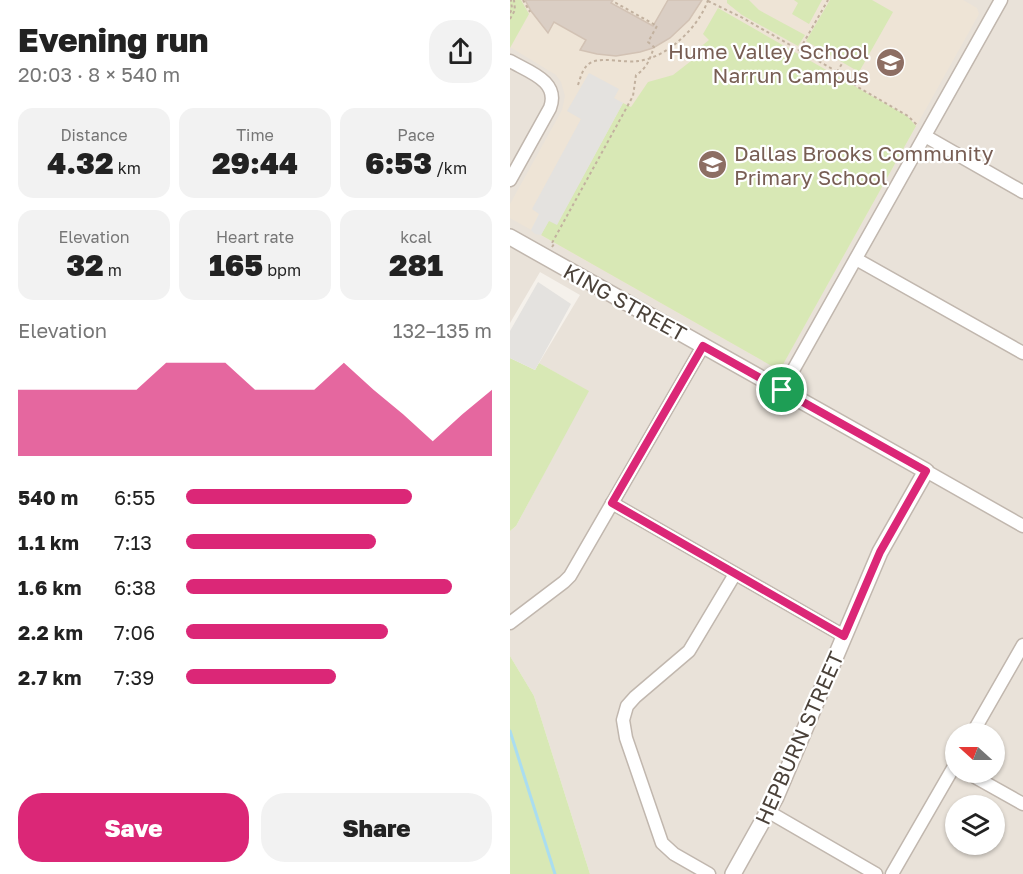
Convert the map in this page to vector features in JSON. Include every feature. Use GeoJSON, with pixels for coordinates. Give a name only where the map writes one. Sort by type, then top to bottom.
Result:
{"type":"FeatureCollection","features":[{"type":"Feature","properties":{"kind":"street"},"geometry":{"type":"LineString","coordinates":[[782,390],[856,259],[921,131],[996,2]]}},
{"type":"Feature","properties":{"kind":"street"},"geometry":{"type":"LineString","coordinates":[[510,61],[546,82],[551,88],[552,98],[550,108],[510,180]]}},
{"type":"Feature","properties":{"kind":"street"},"geometry":{"type":"LineString","coordinates":[[921,131],[1023,192]]}},
{"type":"Feature","properties":{"kind":"street","name":"KING STREET"},"geometry":{"type":"LineString","coordinates":[[510,237],[1023,526]]}},
{"type":"Feature","properties":{"kind":"street"},"geometry":{"type":"LineString","coordinates":[[856,259],[1023,353]]}},
{"type":"Feature","properties":{"kind":"street"},"geometry":{"type":"LineString","coordinates":[[510,623],[570,576],[703,346]]}},
{"type":"Feature","properties":{"kind":"street","name":"HEPBURN STREET"},"geometry":{"type":"LineString","coordinates":[[733,874],[769,812],[880,552],[926,471]]}},
{"type":"Feature","properties":{"kind":"street"},"geometry":{"type":"LineString","coordinates":[[612,503],[844,636]]}},
{"type":"Feature","properties":{"kind":"street"},"geometry":{"type":"LineString","coordinates":[[709,874],[674,854],[662,843],[629,749],[623,729],[623,720],[627,706],[635,697],[689,651],[735,574]]}},
{"type":"Feature","properties":{"kind":"street"},"geometry":{"type":"LineString","coordinates":[[978,723],[1023,645]]}},
{"type":"Feature","properties":{"kind":"street"},"geometry":{"type":"LineString","coordinates":[[892,874],[945,782]]}},
{"type":"Feature","properties":{"kind":"street"},"geometry":{"type":"LineString","coordinates":[[986,783],[1023,804]]}},
{"type":"Feature","properties":{"kind":"street"},"geometry":{"type":"LineString","coordinates":[[769,812],[876,874]]}},
{"type":"Feature","properties":{"kind":"path"},"geometry":{"type":"LineString","coordinates":[[510,19],[513,0]]}},
{"type":"Feature","properties":{"kind":"path"},"geometry":{"type":"LineString","coordinates":[[523,0],[530,12]]}},
{"type":"Feature","properties":{"kind":"path"},"geometry":{"type":"LineString","coordinates":[[546,258],[554,244],[552,243],[633,96],[636,75],[644,70],[651,58],[654,47],[648,42],[657,26],[616,3],[618,0]]}},
{"type":"Feature","properties":{"kind":"path"},"geometry":{"type":"LineString","coordinates":[[578,85],[585,67],[596,60],[639,61],[651,58],[690,31],[701,16],[708,0],[850,79],[856,86],[908,116],[921,131]]}},
{"type":"Feature","properties":{"kind":"path"},"geometry":{"type":"LineString","coordinates":[[799,50],[828,0]]}},
{"type":"Feature","properties":{"kind":"path"},"geometry":{"type":"LineString","coordinates":[[817,61],[823,51]]}},
{"type":"Feature","properties":{"kind":"path"},"geometry":{"type":"LineString","coordinates":[[837,72],[843,62]]}},
{"type":"Feature","properties":{"kind":"shaded area"},"geometry":{"type":"Polygon","coordinates":[[[510,0],[1023,0],[1023,874],[590,874],[534,696],[510,656],[510,531],[516,526],[588,391],[539,363],[580,295],[540,272],[510,323],[510,0]]]}},
{"type":"Feature","properties":{"kind":"shaded area","name":"Dallas Brooks Community Primary School"},"geometry":{"type":"Polygon","coordinates":[[[510,0],[963,0],[977,8],[979,14],[781,368],[777,369],[510,218],[510,204],[562,110],[565,96],[561,82],[556,75],[510,47],[510,0]]]}},
{"type":"Feature","properties":{"kind":"shaded area"},"geometry":{"type":"Polygon","coordinates":[[[589,73],[619,89],[614,98],[623,103],[557,225],[549,221],[541,235],[535,234],[531,230],[539,214],[532,209],[581,119],[567,111],[589,73]]]}},
{"type":"Feature","properties":{"kind":"shaded area"},"geometry":{"type":"Polygon","coordinates":[[[538,282],[571,304],[535,370],[510,358],[510,331],[538,282]]]}},
{"type":"Feature","properties":{"kind":"green space"},"geometry":{"type":"Polygon","coordinates":[[[510,0],[521,0],[529,14],[510,48],[510,0]]]}},
{"type":"Feature","properties":{"kind":"green space"},"geometry":{"type":"Polygon","coordinates":[[[727,0],[749,0],[759,10],[805,35],[798,46],[742,15],[727,3],[727,0]]]}},
{"type":"Feature","properties":{"kind":"green space"},"geometry":{"type":"Polygon","coordinates":[[[794,0],[822,0],[809,24],[792,14],[798,3],[794,0]]]}},
{"type":"Feature","properties":{"kind":"green space"},"geometry":{"type":"Polygon","coordinates":[[[830,0],[872,0],[893,12],[859,72],[806,41],[830,0]]]}},
{"type":"Feature","properties":{"kind":"green space","name":"Dallas Brooks Community Primary School"},"geometry":{"type":"Polygon","coordinates":[[[718,8],[907,116],[916,126],[781,368],[777,369],[541,235],[549,220],[557,224],[623,103],[631,107],[648,82],[673,75],[691,61],[689,56],[709,40],[703,34],[718,8]]]}},
{"type":"Feature","properties":{"kind":"green space"},"geometry":{"type":"Polygon","coordinates":[[[510,358],[535,370],[539,363],[589,391],[516,526],[510,531],[510,358]]]}},
{"type":"Feature","properties":{"kind":"green space"},"geometry":{"type":"Polygon","coordinates":[[[510,656],[534,696],[590,874],[510,874],[510,656]]]}},
{"type":"Feature","properties":{"kind":"building"},"geometry":{"type":"Polygon","coordinates":[[[525,0],[613,0],[611,3],[653,26],[668,0],[702,0],[689,20],[670,38],[653,48],[616,56],[580,50],[586,40],[554,22],[548,33],[525,0]]]}},
{"type":"Feature","properties":{"kind":"waterway"},"geometry":{"type":"LineString","coordinates":[[510,731],[555,874]]}},
{"type":"Feature","properties":{"kind":"place","name":"Hume Valley School Narrun Campus"},"geometry":{"type":"Point","coordinates":[890,63]}},
{"type":"Feature","properties":{"kind":"place","name":"Dallas Brooks Community Primary School"},"geometry":{"type":"Point","coordinates":[713,165]}},
{"type":"Feature","properties":{"kind":"route"},"geometry":{"type":"LineString","coordinates":[[703,346],[782,390],[926,471],[880,552],[844,636],[612,503],[703,346]]}}]}
